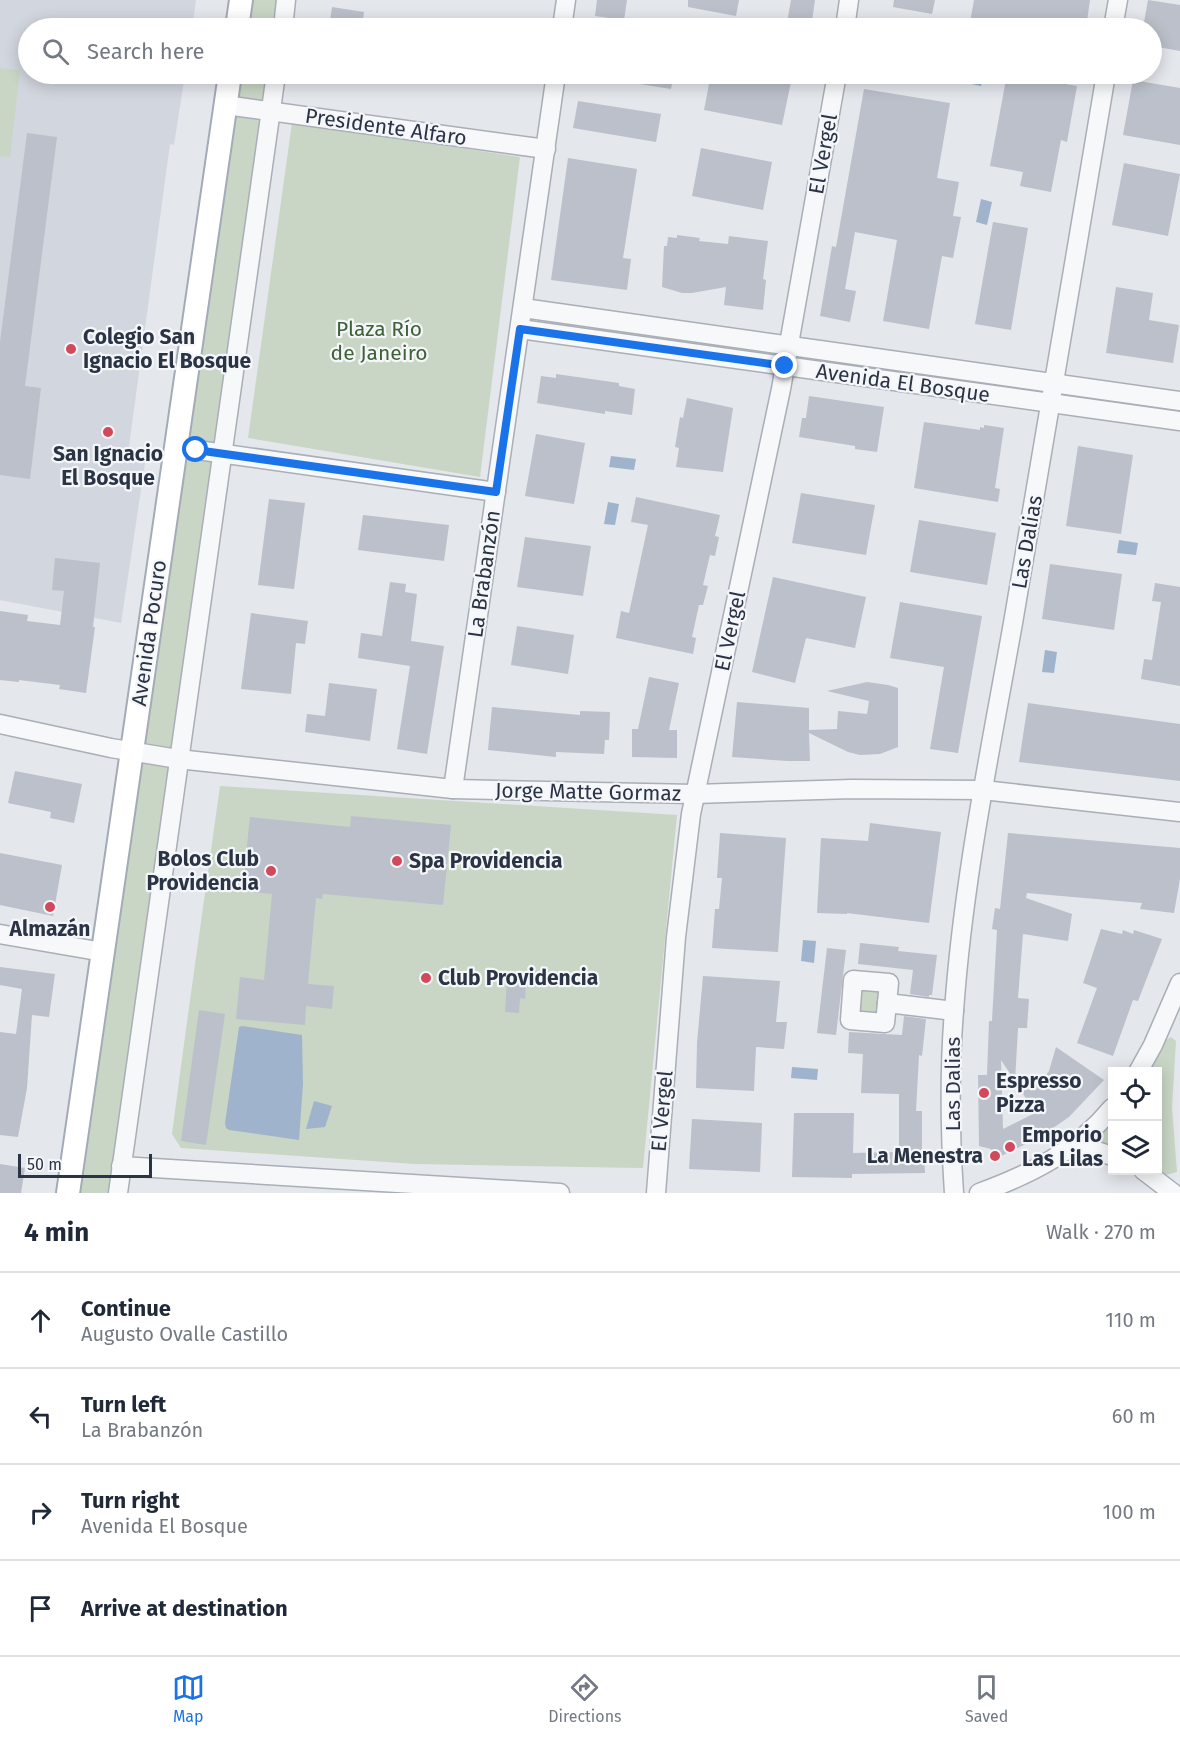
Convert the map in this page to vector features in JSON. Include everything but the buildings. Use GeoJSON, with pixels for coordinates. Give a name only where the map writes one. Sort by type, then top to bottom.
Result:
{"type":"FeatureCollection","features":[{"type":"Feature","properties":{"kind":"main road"},"geometry":{"type":"LineString","coordinates":[[238,18],[241,0]]}},
{"type":"Feature","properties":{"kind":"main road","name":"Avenida Pocuro"},"geometry":{"type":"LineString","coordinates":[[68,1193],[228,84]]}},
{"type":"Feature","properties":{"kind":"street"},"geometry":{"type":"LineString","coordinates":[[284,18],[286,0]]}},
{"type":"Feature","properties":{"kind":"street"},"geometry":{"type":"LineString","coordinates":[[563,18],[566,0]]}},
{"type":"Feature","properties":{"kind":"street"},"geometry":{"type":"LineString","coordinates":[[846,18],[849,0]]}},
{"type":"Feature","properties":{"kind":"street"},"geometry":{"type":"LineString","coordinates":[[1115,18],[1118,0]]}},
{"type":"Feature","properties":{"kind":"street"},"geometry":{"type":"LineString","coordinates":[[118,1193],[275,84]]}},
{"type":"Feature","properties":{"kind":"street","name":"La Brabanzón"},"geometry":{"type":"LineString","coordinates":[[453,789],[555,84]]}},
{"type":"Feature","properties":{"kind":"street","name":"El Vergel"},"geometry":{"type":"LineString","coordinates":[[656,1193],[676,937],[695,794],[790,344],[835,84]]}},
{"type":"Feature","properties":{"kind":"street","name":"Las Dalias"},"geometry":{"type":"LineString","coordinates":[[954,1193],[951,1060],[964,917],[983,790],[1104,84]]}},
{"type":"Feature","properties":{"kind":"street","name":"Presidente Alfaro"},"geometry":{"type":"LineString","coordinates":[[225,105],[546,149]]}},
{"type":"Feature","properties":{"kind":"street","name":"Avenida El Bosque"},"geometry":{"type":"LineString","coordinates":[[523,308],[1180,401]]}},
{"type":"Feature","properties":{"kind":"street","name":"Avenida El Bosque"},"geometry":{"type":"LineString","coordinates":[[520,329],[1180,421]]}},
{"type":"Feature","properties":{"kind":"street"},"geometry":{"type":"LineString","coordinates":[[176,447],[496,492]]}},
{"type":"Feature","properties":{"kind":"street","name":"Jorge Matte Gormaz"},"geometry":{"type":"LineString","coordinates":[[0,724],[132,752],[178,759],[453,789],[695,794],[852,789],[983,790],[1180,812]]}},
{"type":"Feature","properties":{"kind":"street"},"geometry":{"type":"LineString","coordinates":[[0,934],[103,952]]}},
{"type":"Feature","properties":{"kind":"street"},"geometry":{"type":"LineString","coordinates":[[1140,1067],[1156,1039],[1180,983]]}},
{"type":"Feature","properties":{"kind":"street","name":"Las Dalias"},"geometry":{"type":"LineString","coordinates":[[887,1003],[954,1011]]}},
{"type":"Feature","properties":{"kind":"street"},"geometry":{"type":"LineString","coordinates":[[980,1193],[1045,1165],[1079,1142],[1108,1113]]}},
{"type":"Feature","properties":{"kind":"street"},"geometry":{"type":"LineString","coordinates":[[1079,1142],[1108,1154]]}},
{"type":"Feature","properties":{"kind":"street"},"geometry":{"type":"LineString","coordinates":[[121,1166],[560,1193]]}},
{"type":"Feature","properties":{"kind":"street"},"geometry":{"type":"LineString","coordinates":[[1150,1175],[1173,1193]]}},
{"type":"Feature","properties":{"kind":"shaded area","name":"Colegio San Ignacio El Bosque"},"geometry":{"type":"Polygon","coordinates":[[[0,0],[196,0],[193,18],[18,18],[18,84],[183,84],[174,145],[170,144],[129,446],[145,463],[121,623],[0,600],[0,0]]]}},
{"type":"Feature","properties":{"kind":"green space"},"geometry":{"type":"Polygon","coordinates":[[[245,0],[282,0],[279,18],[242,18],[245,0]]]}},
{"type":"Feature","properties":{"kind":"green space"},"geometry":{"type":"Polygon","coordinates":[[[0,68],[18,70],[10,157],[0,156],[0,68]]]}},
{"type":"Feature","properties":{"kind":"green space"},"geometry":{"type":"Polygon","coordinates":[[[234,84],[271,84],[110,1193],[79,1193],[234,84]]]}},
{"type":"Feature","properties":{"kind":"green space","name":"Plaza Río de Janeiro"},"geometry":{"type":"Polygon","coordinates":[[[292,123],[520,157],[480,477],[248,438],[292,123]]]}},
{"type":"Feature","properties":{"kind":"green space"},"geometry":{"type":"Polygon","coordinates":[[[549,317],[1180,410],[1180,418],[549,324],[549,317]]]}},
{"type":"Feature","properties":{"kind":"green space","name":"Club Providencia"},"geometry":{"type":"Polygon","coordinates":[[[220,786],[677,815],[643,1168],[415,1164],[181,1148],[172,1134],[220,786]]]}},
{"type":"Feature","properties":{"kind":"green space"},"geometry":{"type":"Polygon","coordinates":[[[860,986],[882,988],[879,1016],[857,1014],[860,986]]]}},
{"type":"Feature","properties":{"kind":"green space"},"geometry":{"type":"Polygon","coordinates":[[[1171,1037],[1176,1041],[1172,1107],[1177,1172],[1165,1175],[1162,1172],[1162,1067],[1152,1067],[1166,1040],[1171,1037]]]}},
{"type":"Feature","properties":{"kind":"green space"},"geometry":{"type":"Polygon","coordinates":[[[1108,1126],[1108,1144],[1101,1142],[1098,1135],[1108,1126]]]}},
{"type":"Feature","properties":{"kind":"water"},"geometry":{"type":"Polygon","coordinates":[[[981,199],[992,202],[987,225],[976,222],[981,199]]]}},
{"type":"Feature","properties":{"kind":"water"},"geometry":{"type":"Polygon","coordinates":[[[611,456],[636,459],[634,470],[609,467],[611,456]]]}},
{"type":"Feature","properties":{"kind":"water"},"geometry":{"type":"Polygon","coordinates":[[[608,502],[619,504],[615,525],[604,524],[608,502]]]}},
{"type":"Feature","properties":{"kind":"water"},"geometry":{"type":"Polygon","coordinates":[[[1119,540],[1138,543],[1136,555],[1117,553],[1119,540]]]}},
{"type":"Feature","properties":{"kind":"water"},"geometry":{"type":"Polygon","coordinates":[[[1045,650],[1057,652],[1054,673],[1042,672],[1045,650]]]}},
{"type":"Feature","properties":{"kind":"water"},"geometry":{"type":"Polygon","coordinates":[[[803,940],[816,941],[814,963],[801,961],[803,940]]]}},
{"type":"Feature","properties":{"kind":"water"},"geometry":{"type":"Polygon","coordinates":[[[239,1027],[302,1035],[303,1084],[299,1140],[226,1128],[239,1027]]]}},
{"type":"Feature","properties":{"kind":"water"},"geometry":{"type":"Polygon","coordinates":[[[792,1067],[818,1069],[817,1080],[791,1078],[792,1067]]]}},
{"type":"Feature","properties":{"kind":"water"},"geometry":{"type":"Polygon","coordinates":[[[314,1101],[332,1106],[325,1127],[306,1129],[314,1101]]]}},
{"type":"Feature","properties":{"kind":"place","name":"Colegio San Ignacio El Bosque"},"geometry":{"type":"Point","coordinates":[71,349]}},
{"type":"Feature","properties":{"kind":"place","name":"San Ignacio El Bosque"},"geometry":{"type":"Point","coordinates":[108,432]}},
{"type":"Feature","properties":{"kind":"place","name":"Spa Providencia"},"geometry":{"type":"Point","coordinates":[397,861]}},
{"type":"Feature","properties":{"kind":"place","name":"Bolos Club Providencia"},"geometry":{"type":"Point","coordinates":[271,871]}},
{"type":"Feature","properties":{"kind":"place","name":"Almazán"},"geometry":{"type":"Point","coordinates":[50,907]}},
{"type":"Feature","properties":{"kind":"place","name":"Club Providencia"},"geometry":{"type":"Point","coordinates":[426,978]}},
{"type":"Feature","properties":{"kind":"place","name":"Espresso Pizza"},"geometry":{"type":"Point","coordinates":[984,1093]}},
{"type":"Feature","properties":{"kind":"place","name":"Emporio Las Lilas"},"geometry":{"type":"Point","coordinates":[1010,1147]}},
{"type":"Feature","properties":{"kind":"place","name":"La Menestra"},"geometry":{"type":"Point","coordinates":[995,1156]}},
{"type":"Feature","properties":{"kind":"route"},"geometry":{"type":"LineString","coordinates":[[196,450],[496,492],[520,329],[785,366]]}}]}
